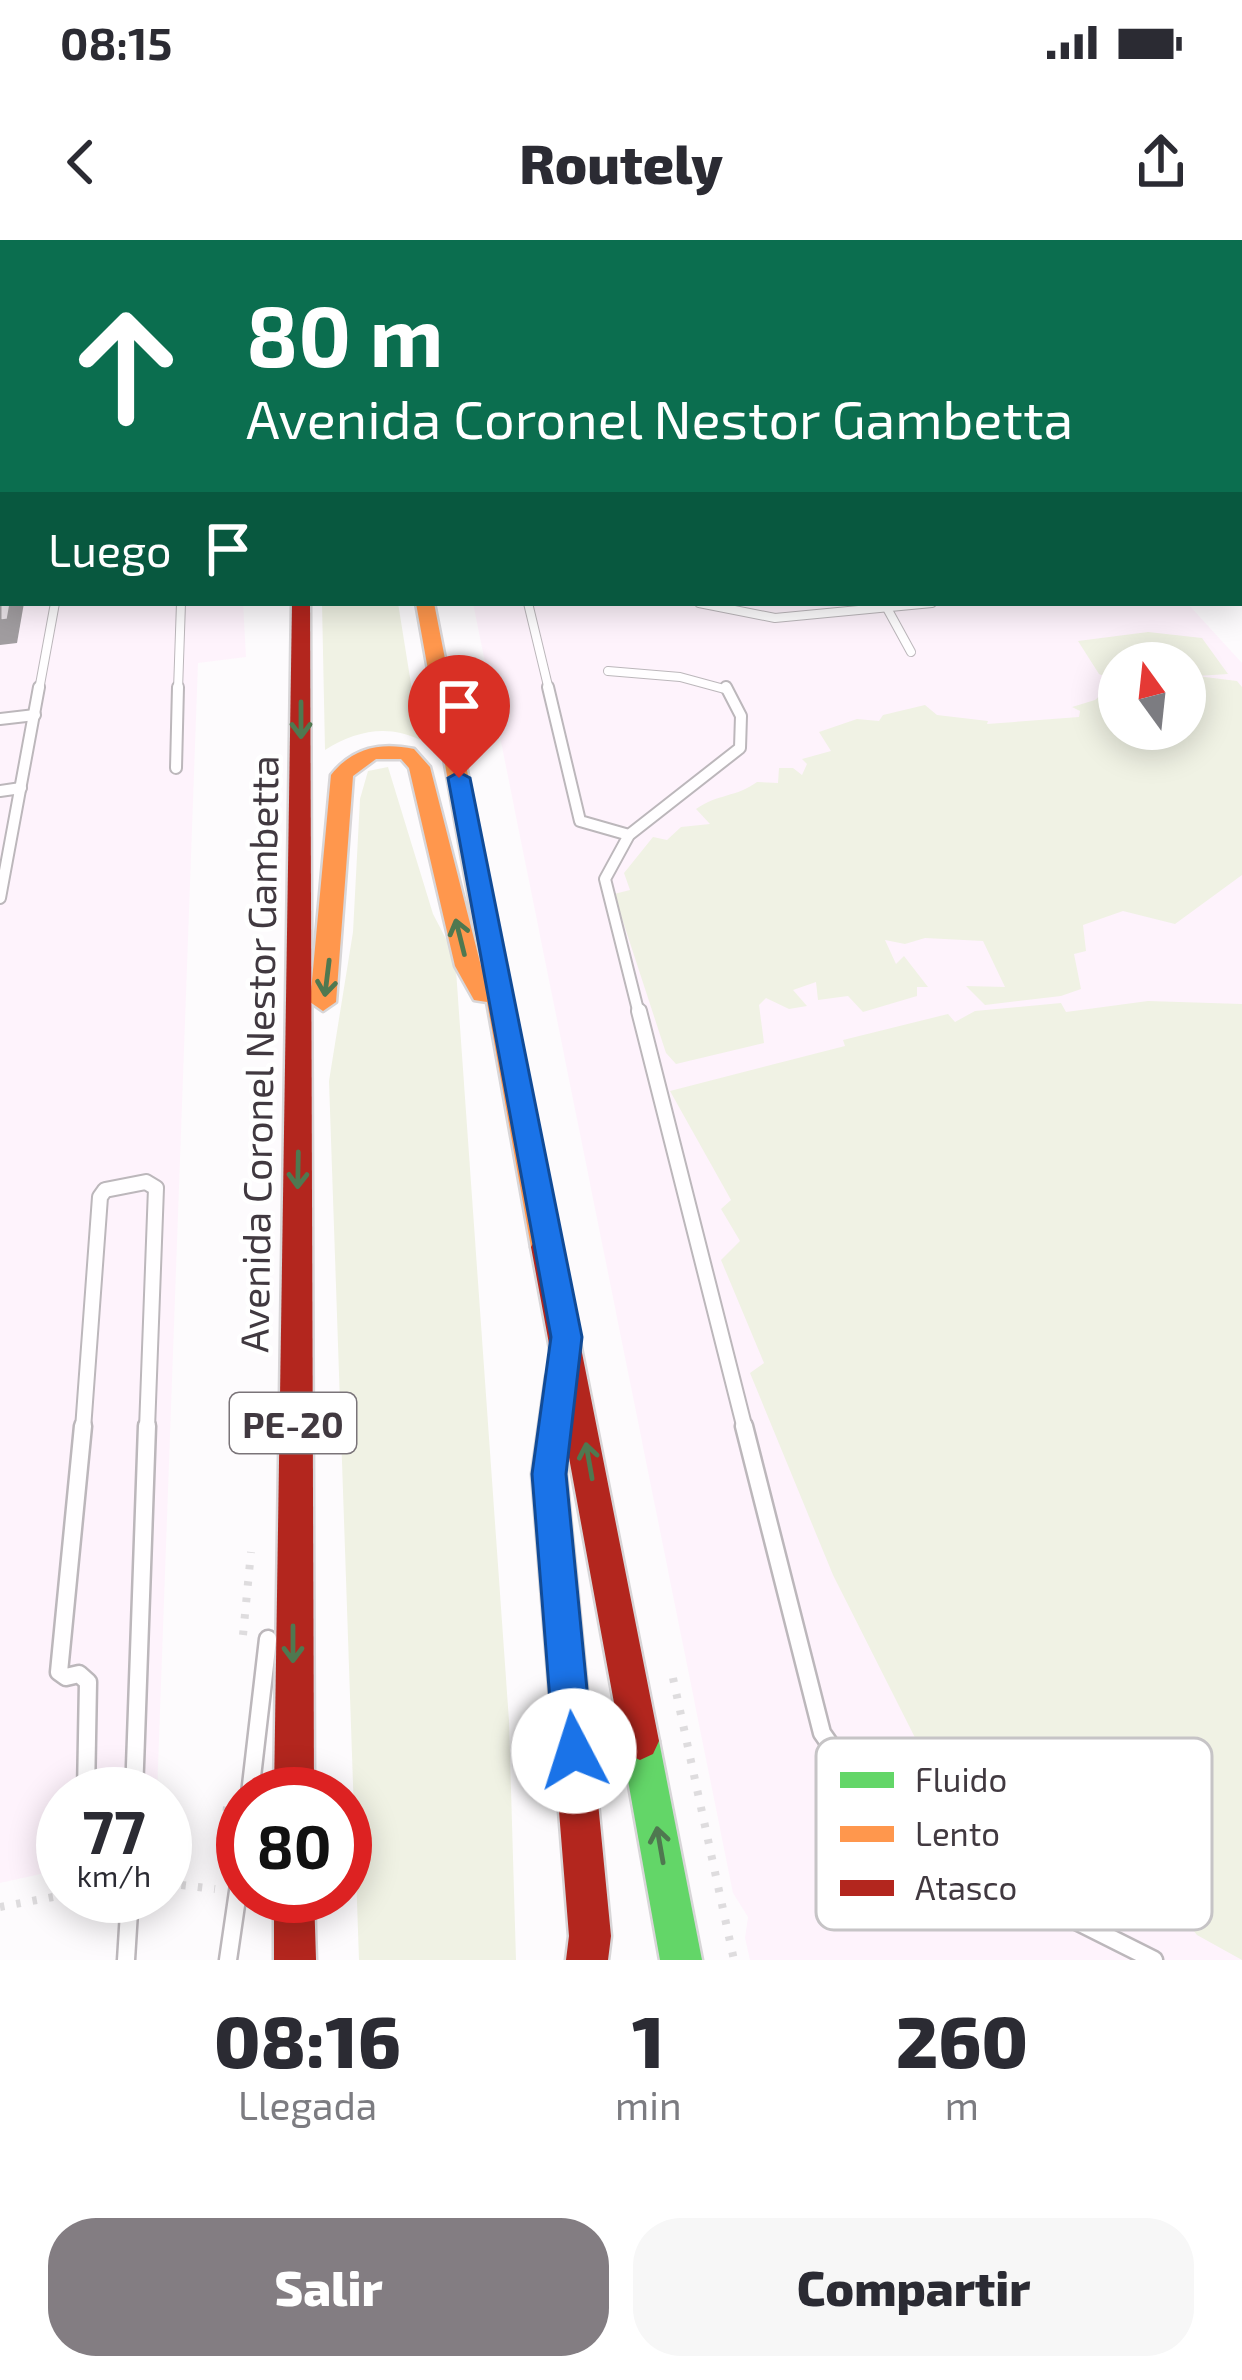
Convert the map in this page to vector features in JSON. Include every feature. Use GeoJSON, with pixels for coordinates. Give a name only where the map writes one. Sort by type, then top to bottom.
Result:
{"type":"FeatureCollection","features":[{"type":"Feature","properties":{"kind":"highway","name":"Avenida Coronel Nestor Gambetta"},"geometry":{"type":"LineString","coordinates":[[294,1767],[292,1429],[300,1053],[301,606]]}},
{"type":"Feature","properties":{"kind":"highway"},"geometry":{"type":"LineString","coordinates":[[426,606],[682,1960]]}},
{"type":"Feature","properties":{"kind":"highway"},"geometry":{"type":"LineString","coordinates":[[300,1053],[327,992],[341,775],[353,757],[376,749],[406,753],[418,766],[467,966],[511,1041]]}},
{"type":"Feature","properties":{"kind":"highway"},"geometry":{"type":"LineString","coordinates":[[567,1337],[549,1474],[590,1936],[587,1960]]}},
{"type":"Feature","properties":{"kind":"highway"},"geometry":{"type":"LineString","coordinates":[[294,1923],[295,1960]]}},
{"type":"Feature","properties":{"kind":"lane"},"geometry":{"type":"LineString","coordinates":[[0,898],[54,606]]}},
{"type":"Feature","properties":{"kind":"lane"},"geometry":{"type":"LineString","coordinates":[[176,768],[181,606]]}},
{"type":"Feature","properties":{"kind":"lane"},"geometry":{"type":"LineString","coordinates":[[529,606],[580,821],[629,835]]}},
{"type":"Feature","properties":{"kind":"lane"},"geometry":{"type":"LineString","coordinates":[[714,606],[775,618],[913,606]]}},
{"type":"Feature","properties":{"kind":"lane"},"geometry":{"type":"LineString","coordinates":[[888,610],[911,652]]}},
{"type":"Feature","properties":{"kind":"lane"},"geometry":{"type":"LineString","coordinates":[[608,670],[680,676],[726,687],[741,716],[740,748],[629,835],[604,879],[826,1738]]}},
{"type":"Feature","properties":{"kind":"lane"},"geometry":{"type":"LineString","coordinates":[[0,719],[35,716]]}},
{"type":"Feature","properties":{"kind":"lane"},"geometry":{"type":"LineString","coordinates":[[0,791],[21,788]]}},
{"type":"Feature","properties":{"kind":"lane"},"geometry":{"type":"LineString","coordinates":[[86,1767],[88,1682],[80,1674],[59,1672],[100,1197],[105,1190],[146,1183],[156,1188],[135,1767]]}},
{"type":"Feature","properties":{"kind":"lane"},"geometry":{"type":"LineString","coordinates":[[277,1566],[292,1429]]}},
{"type":"Feature","properties":{"kind":"lane"},"geometry":{"type":"LineString","coordinates":[[253,1767],[272,1611]]}},
{"type":"Feature","properties":{"kind":"lane"},"geometry":{"type":"LineString","coordinates":[[126,1960],[128,1923]]}},
{"type":"Feature","properties":{"kind":"lane"},"geometry":{"type":"LineString","coordinates":[[228,1960],[233,1923]]}},
{"type":"Feature","properties":{"kind":"lane"},"geometry":{"type":"LineString","coordinates":[[1094,1930],[1154,1960]]}},
{"type":"Feature","properties":{"kind":"path"},"geometry":{"type":"LineString","coordinates":[[0,1907],[36,1901]]}},
{"type":"Feature","properties":{"kind":"shaded area"},"geometry":{"type":"Polygon","coordinates":[[[0,606],[243,606],[246,657],[198,663],[158,1767],[36,1767],[36,1875],[0,1883],[0,606]]]}},
{"type":"Feature","properties":{"kind":"shaded area"},"geometry":{"type":"Polygon","coordinates":[[[322,606],[398,606],[420,740],[396,732],[372,732],[325,750],[322,606]]]}},
{"type":"Feature","properties":{"kind":"shaded area"},"geometry":{"type":"Polygon","coordinates":[[[474,606],[1190,606],[1242,663],[1242,1960],[750,1960],[745,1938],[748,1917],[733,1893],[474,606]]]}},
{"type":"Feature","properties":{"kind":"shaded area"},"geometry":{"type":"Polygon","coordinates":[[[1148,632],[1205,642],[1098,642],[1098,672],[1078,641],[1148,632]]]}},
{"type":"Feature","properties":{"kind":"shaded area"},"geometry":{"type":"Polygon","coordinates":[[[1206,644],[1228,674],[1206,675],[1206,644]]]}},
{"type":"Feature","properties":{"kind":"shaded area"},"geometry":{"type":"Polygon","coordinates":[[[1206,677],[1237,681],[1242,687],[1242,875],[1175,924],[1123,911],[1083,925],[1086,951],[1074,954],[1081,989],[1061,996],[985,1005],[966,986],[1005,987],[983,941],[925,938],[905,944],[885,940],[896,964],[904,956],[928,987],[917,987],[917,996],[863,1012],[848,996],[818,1000],[816,982],[793,990],[807,1006],[789,1009],[766,998],[759,1005],[764,1043],[676,1064],[666,1053],[614,894],[630,890],[624,873],[653,837],[667,840],[681,827],[710,824],[696,809],[757,782],[778,783],[779,768],[793,768],[802,775],[807,764],[802,759],[831,751],[819,732],[857,719],[879,721],[883,715],[925,705],[937,715],[987,724],[1079,717],[1080,711],[1072,707],[1098,697],[1098,750],[1206,750],[1206,677]]]}},
{"type":"Feature","properties":{"kind":"shaded area"},"geometry":{"type":"Polygon","coordinates":[[[388,767],[433,914],[455,956],[509,1721],[516,1960],[359,1960],[358,1923],[372,1923],[372,1767],[352,1767],[329,1081],[353,932],[360,799],[368,771],[388,767]]]}},
{"type":"Feature","properties":{"kind":"shaded area"},"geometry":{"type":"Polygon","coordinates":[[[1148,1001],[1242,1004],[1242,1960],[1193,1930],[1212,1930],[1212,1738],[915,1738],[833,1575],[750,1373],[764,1363],[721,1260],[740,1241],[721,1209],[731,1200],[670,1091],[948,1014],[955,1022],[975,1011],[1061,1003],[1066,1012],[1148,1001]]]}},
{"type":"Feature","properties":{"kind":"building"},"geometry":{"type":"Polygon","coordinates":[[[0,606],[10,606],[8,620],[0,621],[0,606]]]}},
{"type":"Feature","properties":{"kind":"traffic: fast"},"geometry":{"type":"LineString","coordinates":[[640,1741],[681,1960]]}},
{"type":"Feature","properties":{"kind":"traffic: slow"},"geometry":{"type":"LineString","coordinates":[[426,606],[546,1247]]}},
{"type":"Feature","properties":{"kind":"traffic: slow"},"geometry":{"type":"LineString","coordinates":[[323,1002],[342,775],[363,757],[388,752],[407,753],[419,767],[467,966],[483,994]]}},
{"type":"Feature","properties":{"kind":"traffic: jam"},"geometry":{"type":"LineString","coordinates":[[294,1767],[301,606]]}},
{"type":"Feature","properties":{"kind":"traffic: jam"},"geometry":{"type":"LineString","coordinates":[[546,1247],[640,1741]]}},
{"type":"Feature","properties":{"kind":"traffic: jam"},"geometry":{"type":"LineString","coordinates":[[562,1376],[549,1474],[590,1936],[587,1960]]}},
{"type":"Feature","properties":{"kind":"traffic: jam"},"geometry":{"type":"LineString","coordinates":[[294,1923],[295,1960]]}},
{"type":"Feature","properties":{"kind":"route"},"geometry":{"type":"LineString","coordinates":[[459,778],[567,1337],[549,1474],[574,1751]]}}]}
